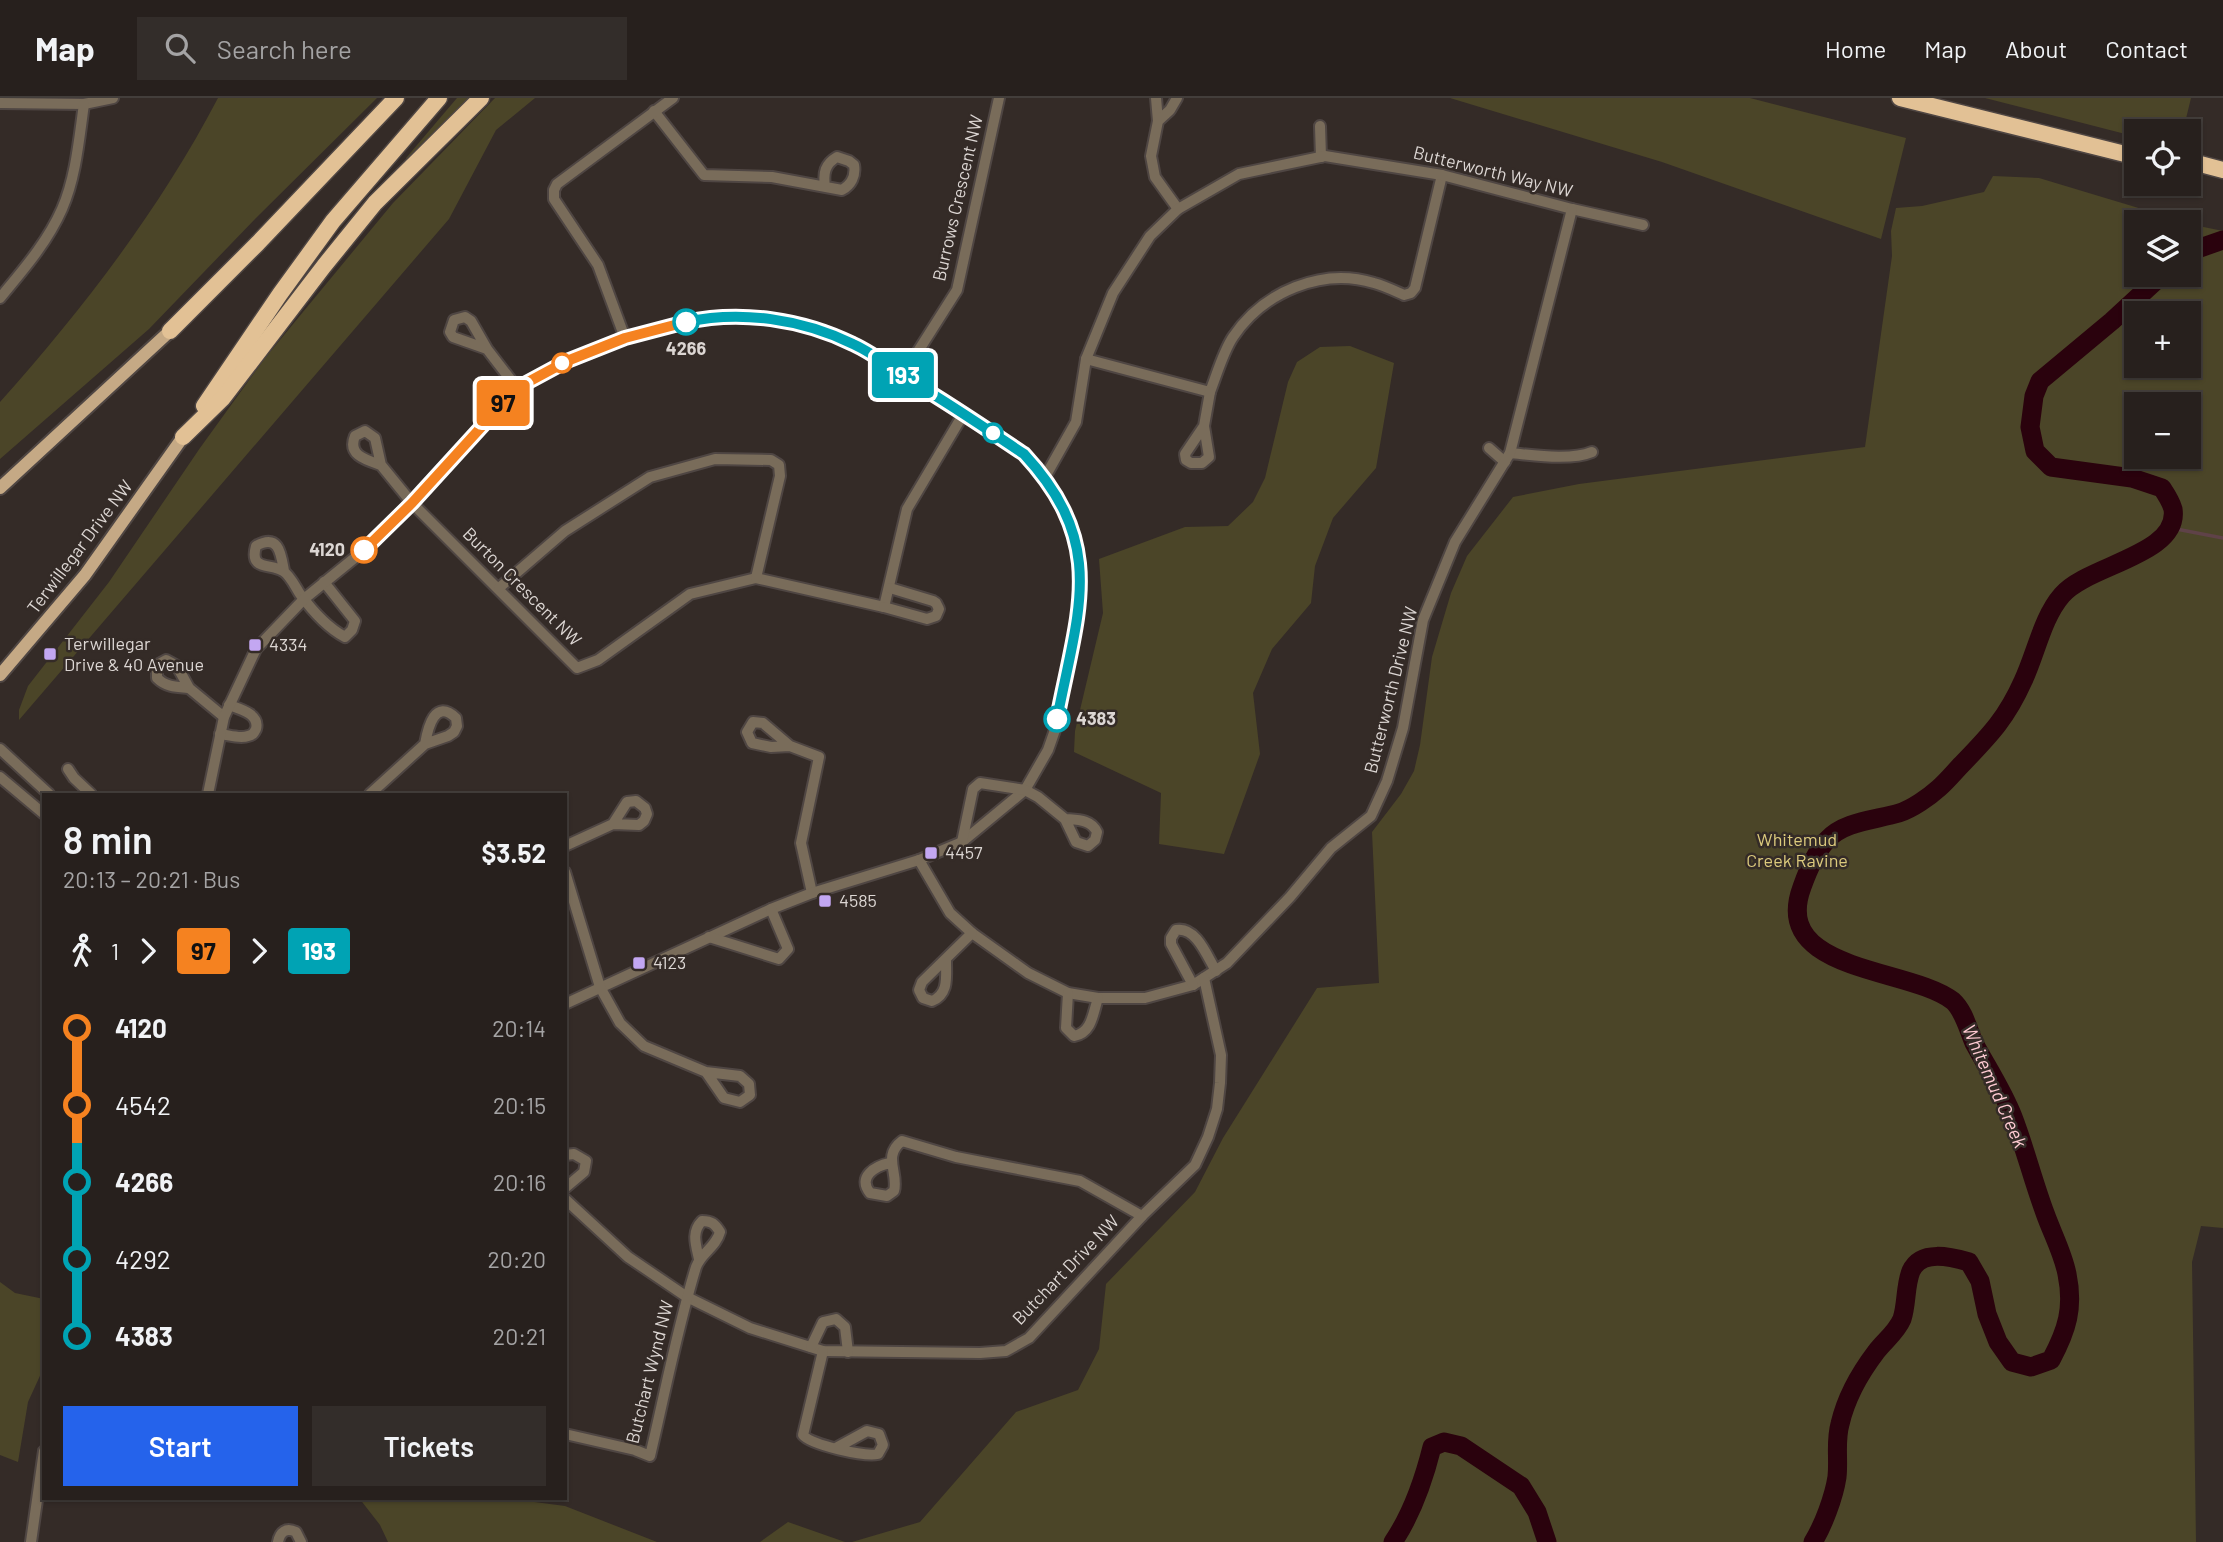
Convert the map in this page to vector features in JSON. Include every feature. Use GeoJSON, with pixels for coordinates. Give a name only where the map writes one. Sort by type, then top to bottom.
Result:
{"type":"FeatureCollection","features":[{"type":"Feature","properties":{"kind":"highway"},"geometry":{"type":"LineString","coordinates":[[170,331],[396,98]]}},
{"type":"Feature","properties":{"kind":"highway"},"geometry":{"type":"LineString","coordinates":[[183,437],[279,294],[333,221],[439,98]]}},
{"type":"Feature","properties":{"kind":"highway"},"geometry":{"type":"LineString","coordinates":[[183,437],[223,398],[324,265],[375,203],[481,98]]}},
{"type":"Feature","properties":{"kind":"highway"},"geometry":{"type":"LineString","coordinates":[[1900,98],[2124,144]]}},
{"type":"Feature","properties":{"kind":"highway"},"geometry":{"type":"LineString","coordinates":[[1946,98],[2124,153]]}},
{"type":"Feature","properties":{"kind":"highway"},"geometry":{"type":"LineString","coordinates":[[2201,164],[2223,170]]}},
{"type":"Feature","properties":{"kind":"highway"},"geometry":{"type":"LineString","coordinates":[[2201,174],[2223,179]]}},
{"type":"Feature","properties":{"kind":"main road"},"geometry":{"type":"LineString","coordinates":[[0,488],[170,331]]}},
{"type":"Feature","properties":{"kind":"main road","name":"Terwillegar Drive NW"},"geometry":{"type":"LineString","coordinates":[[0,675],[85,575],[183,437]]}},
{"type":"Feature","properties":{"kind":"street"},"geometry":{"type":"LineString","coordinates":[[0,103],[85,104],[113,98]]}},
{"type":"Feature","properties":{"kind":"street"},"geometry":{"type":"LineString","coordinates":[[625,338],[598,265],[554,199],[554,190],[557,184],[673,98]]}},
{"type":"Feature","properties":{"kind":"street","name":"Burrows Crescent NW"},"geometry":{"type":"LineString","coordinates":[[903,375],[957,290],[999,98]]}},
{"type":"Feature","properties":{"kind":"street"},"geometry":{"type":"LineString","coordinates":[[1156,98],[1158,121],[1151,156],[1152,169],[1178,209]]}},
{"type":"Feature","properties":{"kind":"street"},"geometry":{"type":"LineString","coordinates":[[1158,121],[1170,110],[1177,98]]}},
{"type":"Feature","properties":{"kind":"street"},"geometry":{"type":"LineString","coordinates":[[0,298],[43,245],[62,209],[74,171],[85,104]]}},
{"type":"Feature","properties":{"kind":"street"},"geometry":{"type":"LineString","coordinates":[[654,111],[704,175],[772,177],[825,186]]}},
{"type":"Feature","properties":{"kind":"street"},"geometry":{"type":"LineString","coordinates":[[1320,127],[1321,157]]}},
{"type":"Feature","properties":{"kind":"street","name":"Butterworth Way NW"},"geometry":{"type":"LineString","coordinates":[[1045,477],[1076,422],[1086,359],[1113,293],[1150,236],[1178,209],[1239,174],[1321,157],[1442,174],[1643,225]]}},
{"type":"Feature","properties":{"kind":"street"},"geometry":{"type":"LineString","coordinates":[[1204,426],[1210,391],[1232,338],[1253,313],[1277,294],[1305,283],[1336,279],[1374,283],[1405,295],[1411,293],[1415,288],[1442,174]]}},
{"type":"Feature","properties":{"kind":"street","name":"Butterworth Drive NW"},"geometry":{"type":"LineString","coordinates":[[919,860],[950,913],[972,933],[1028,973],[1068,993],[1098,998],[1145,998],[1193,985],[1227,963],[1269,920],[1331,848],[1371,817],[1387,781],[1403,729],[1423,620],[1455,542],[1507,458],[1572,209]]}},
{"type":"Feature","properties":{"kind":"street"},"geometry":{"type":"LineString","coordinates":[[208,793],[224,716],[256,649],[304,599],[373,543],[517,388],[567,361],[625,338],[690,321],[721,316],[786,321],[817,329],[854,344],[1024,454],[1045,477],[1060,500],[1074,532],[1080,558],[1081,589],[1055,730],[1048,750],[1026,790],[962,842],[919,860],[812,893],[771,909],[567,1003]]}},
{"type":"Feature","properties":{"kind":"street"},"geometry":{"type":"LineString","coordinates":[[487,349],[517,388]]}},
{"type":"Feature","properties":{"kind":"street"},"geometry":{"type":"LineString","coordinates":[[1086,359],[1210,391]]}},
{"type":"Feature","properties":{"kind":"street"},"geometry":{"type":"LineString","coordinates":[[884,607],[907,509],[964,413]]}},
{"type":"Feature","properties":{"kind":"street"},"geometry":{"type":"LineString","coordinates":[[1489,448],[1507,458],[1583,455],[1592,452]]}},
{"type":"Feature","properties":{"kind":"street"},"geometry":{"type":"LineString","coordinates":[[499,589],[565,531],[650,477],[715,459],[771,460],[779,465],[780,476],[757,578]]}},
{"type":"Feature","properties":{"kind":"street","name":"Burton Crescent NW"},"geometry":{"type":"LineString","coordinates":[[381,465],[412,503],[577,668],[598,660],[690,594],[757,578],[884,607],[927,620],[936,616],[939,609],[933,601],[890,588]]}},
{"type":"Feature","properties":{"kind":"street"},"geometry":{"type":"LineString","coordinates":[[284,571],[304,599],[336,632],[345,637],[352,630],[355,621],[324,582]]}},
{"type":"Feature","properties":{"kind":"street"},"geometry":{"type":"LineString","coordinates":[[189,688],[224,716]]}},
{"type":"Feature","properties":{"kind":"street"},"geometry":{"type":"LineString","coordinates":[[220,734],[247,737],[253,734],[256,728],[257,722],[252,715],[229,705]]}},
{"type":"Feature","properties":{"kind":"street"},"geometry":{"type":"LineString","coordinates":[[371,793],[425,744]]}},
{"type":"Feature","properties":{"kind":"street"},"geometry":{"type":"LineString","coordinates":[[790,746],[818,757],[801,844],[812,893]]}},
{"type":"Feature","properties":{"kind":"street"},"geometry":{"type":"LineString","coordinates":[[0,749],[48,793]]}},
{"type":"Feature","properties":{"kind":"street"},"geometry":{"type":"LineString","coordinates":[[68,769],[90,793]]}},
{"type":"Feature","properties":{"kind":"street"},"geometry":{"type":"LineString","coordinates":[[0,777],[42,811]]}},
{"type":"Feature","properties":{"kind":"street"},"geometry":{"type":"LineString","coordinates":[[962,842],[976,785],[985,782],[1026,790],[1065,820]]}},
{"type":"Feature","properties":{"kind":"street"},"geometry":{"type":"LineString","coordinates":[[567,845],[613,824]]}},
{"type":"Feature","properties":{"kind":"street"},"geometry":{"type":"LineString","coordinates":[[567,879],[600,987],[620,1023],[644,1046],[706,1072]]}},
{"type":"Feature","properties":{"kind":"street"},"geometry":{"type":"LineString","coordinates":[[709,937],[779,959],[788,949],[771,909]]}},
{"type":"Feature","properties":{"kind":"street"},"geometry":{"type":"LineString","coordinates":[[1193,985],[1171,944],[1176,930],[1188,930],[1194,936],[1216,971]]}},
{"type":"Feature","properties":{"kind":"street"},"geometry":{"type":"LineString","coordinates":[[946,961],[972,933]]}},
{"type":"Feature","properties":{"kind":"street","name":"Butchart Drive NW"},"geometry":{"type":"LineString","coordinates":[[567,1201],[628,1257],[687,1297],[750,1328],[823,1351],[1006,1351],[1029,1338],[1142,1216],[1195,1166],[1217,1109],[1221,1055],[1204,978]]}},
{"type":"Feature","properties":{"kind":"street"},"geometry":{"type":"LineString","coordinates":[[1068,993],[1066,1028],[1074,1036],[1082,1035],[1088,1030],[1098,998]]}},
{"type":"Feature","properties":{"kind":"street","name":"Butchart Drive NW"},"geometry":{"type":"LineString","coordinates":[[890,1163],[897,1144],[902,1140],[956,1157],[1080,1181],[1142,1216]]}},
{"type":"Feature","properties":{"kind":"street"},"geometry":{"type":"LineString","coordinates":[[567,1155],[574,1154],[586,1161],[584,1172],[567,1186]]}},
{"type":"Feature","properties":{"kind":"street"},"geometry":{"type":"LineString","coordinates":[[687,1297],[699,1259]]}},
{"type":"Feature","properties":{"kind":"street","name":"Butchart Wynd NW"},"geometry":{"type":"LineString","coordinates":[[567,1434],[650,1456],[687,1297]]}},
{"type":"Feature","properties":{"kind":"street"},"geometry":{"type":"LineString","coordinates":[[811,1347],[823,1322],[836,1319],[845,1327],[848,1352]]}},
{"type":"Feature","properties":{"kind":"street"},"geometry":{"type":"LineString","coordinates":[[823,1351],[803,1435],[807,1440],[836,1448]]}},
{"type":"Feature","properties":{"kind":"street"},"geometry":{"type":"LineString","coordinates":[[31,1542],[42,1465]]}},
{"type":"Feature","properties":{"kind":"street"},"geometry":{"type":"LineString","coordinates":[[278,1542],[279,1535],[290,1529],[296,1532],[301,1542]]}},
{"type":"Feature","properties":{"kind":"green space"},"geometry":{"type":"Polygon","coordinates":[[[218,98],[377,98],[149,329],[0,459],[0,402],[61,331],[118,257],[171,179],[218,98]]]}},
{"type":"Feature","properties":{"kind":"green space"},"geometry":{"type":"Polygon","coordinates":[[[457,98],[472,98],[408,160],[406,158],[457,98]]]}},
{"type":"Feature","properties":{"kind":"green space"},"geometry":{"type":"Polygon","coordinates":[[[495,98],[535,98],[496,130],[449,219],[19,720],[19,710],[28,686],[109,582],[265,358],[393,203],[495,98]]]}},
{"type":"Feature","properties":{"kind":"green space"},"geometry":{"type":"Polygon","coordinates":[[[1450,98],[1750,98],[1906,138],[1881,239],[1662,162],[1450,98]]]}},
{"type":"Feature","properties":{"kind":"green space"},"geometry":{"type":"Polygon","coordinates":[[[1985,98],[2191,98],[2186,119],[2124,119],[2124,134],[1985,98]]]}},
{"type":"Feature","properties":{"kind":"green space","name":"Whitemud Creek Ravine"},"geometry":{"type":"Polygon","coordinates":[[[1993,176],[2039,178],[2145,210],[2124,210],[2124,287],[2201,287],[2201,226],[2223,231],[2223,1228],[2201,1226],[2192,1262],[2196,1542],[852,1542],[920,1522],[1016,1412],[1078,1390],[1099,1349],[1106,1284],[1195,1192],[1223,1138],[1317,988],[1379,983],[1372,832],[1401,794],[1414,771],[1432,657],[1451,593],[1467,556],[1513,497],[1579,484],[1865,447],[1892,256],[1891,231],[1896,208],[1922,206],[1984,192],[1993,176]]]}},
{"type":"Feature","properties":{"kind":"green space"},"geometry":{"type":"Polygon","coordinates":[[[1350,346],[1394,363],[1376,468],[1333,518],[1315,566],[1311,603],[1272,649],[1253,693],[1260,754],[1224,854],[1159,844],[1161,793],[1074,752],[1075,731],[1103,613],[1099,559],[1185,527],[1228,526],[1253,502],[1265,478],[1288,382],[1297,362],[1320,347],[1350,346]]]}},
{"type":"Feature","properties":{"kind":"green space"},"geometry":{"type":"Polygon","coordinates":[[[0,1282],[15,1293],[42,1299],[42,1371],[28,1402],[18,1462],[0,1455],[0,1282]]]}},
{"type":"Feature","properties":{"kind":"green space"},"geometry":{"type":"Polygon","coordinates":[[[361,1500],[520,1500],[565,1506],[657,1542],[388,1542],[380,1525],[361,1500]]]}},
{"type":"Feature","properties":{"kind":"green space"},"geometry":{"type":"Polygon","coordinates":[[[788,1522],[845,1542],[760,1542],[788,1522]]]}},
{"type":"Feature","properties":{"kind":"waterway","name":"Whitemud Creek"},"geometry":{"type":"LineString","coordinates":[[2201,248],[2223,240]]}},
{"type":"Feature","properties":{"kind":"waterway","name":"Whitemud Creek"},"geometry":{"type":"LineString","coordinates":[[1813,1542],[1828,1511],[1836,1485],[1837,1444],[1846,1405],[1864,1368],[1897,1329],[1902,1319],[1909,1277],[1916,1264],[1937,1256],[1969,1262],[1980,1281],[1987,1314],[1998,1342],[2012,1362],[2031,1367],[2051,1360],[2068,1318],[2070,1298],[2063,1258],[2013,1117],[1974,1043],[1960,1010],[1953,1001],[1933,990],[1849,964],[1824,952],[1806,936],[1798,915],[1807,874],[1815,856],[1827,840],[1851,825],[1904,811],[1939,788],[1998,725],[2017,694],[2044,625],[2062,595],[2091,575],[2148,549],[2162,538],[2171,525],[2173,509],[2162,488],[2132,478],[2051,467],[2035,451],[2030,427],[2034,396],[2040,381],[2149,287]]}},
{"type":"Feature","properties":{"kind":"waterway"},"geometry":{"type":"LineString","coordinates":[[2171,528],[2223,538]]}},
{"type":"Feature","properties":{"kind":"waterway","name":"Whitemud Creek"},"geometry":{"type":"LineString","coordinates":[[1393,1542],[1417,1496],[1432,1447],[1444,1442],[1461,1446],[1521,1486],[1537,1512],[1547,1542]]}},
{"type":"Feature","properties":{"kind":"bus line","name":"193"},"geometry":{"type":"LineString","coordinates":[[686,322],[721,316],[754,317],[817,329],[854,344],[1024,454],[1045,477],[1060,500],[1074,532],[1080,558],[1081,589],[1078,612],[1057,719]]}},
{"type":"Feature","properties":{"kind":"bus line","name":"97"},"geometry":{"type":"LineString","coordinates":[[364,550],[412,503],[517,388],[567,361],[625,338],[686,322]]}},
{"type":"Feature","properties":{"kind":"place","name":"4266"},"geometry":{"type":"Point","coordinates":[686,322]}},
{"type":"Feature","properties":{"kind":"place","name":"4120"},"geometry":{"type":"Point","coordinates":[364,550]}},
{"type":"Feature","properties":{"kind":"place","name":"4334"},"geometry":{"type":"Point","coordinates":[255,645]}},
{"type":"Feature","properties":{"kind":"place","name":"Terwillegar Drive & 40 Avenue"},"geometry":{"type":"Point","coordinates":[50,654]}},
{"type":"Feature","properties":{"kind":"place","name":"4383"},"geometry":{"type":"Point","coordinates":[1057,719]}},
{"type":"Feature","properties":{"kind":"place","name":"4457"},"geometry":{"type":"Point","coordinates":[931,853]}},
{"type":"Feature","properties":{"kind":"place","name":"4585"},"geometry":{"type":"Point","coordinates":[825,901]}},
{"type":"Feature","properties":{"kind":"place","name":"4123"},"geometry":{"type":"Point","coordinates":[639,963]}}]}
